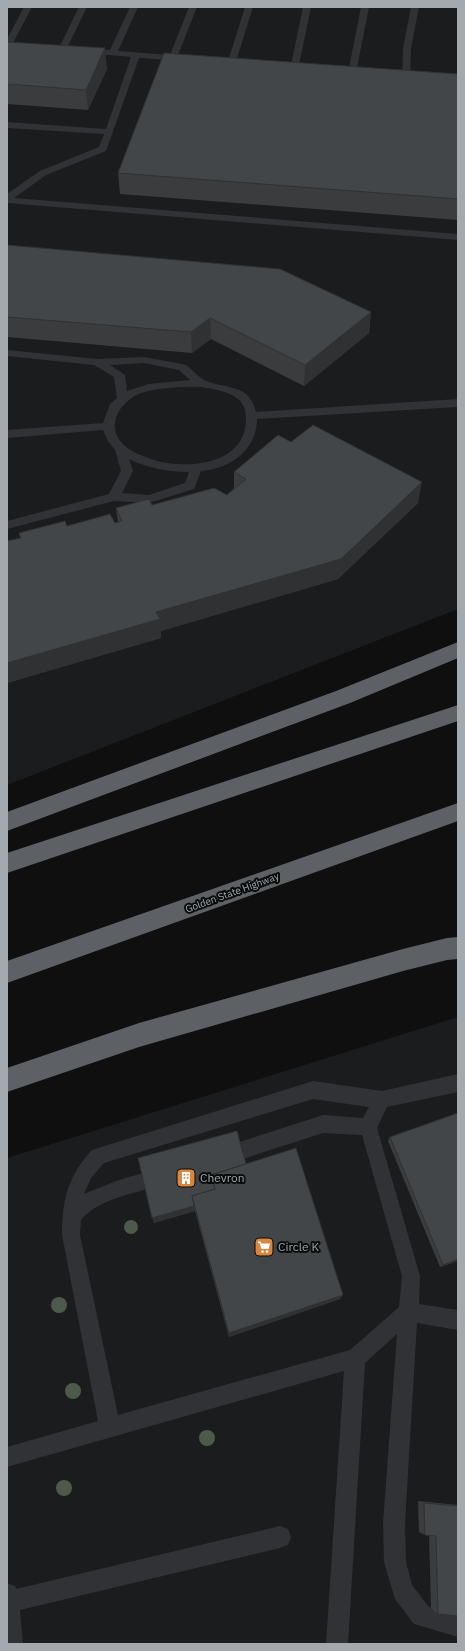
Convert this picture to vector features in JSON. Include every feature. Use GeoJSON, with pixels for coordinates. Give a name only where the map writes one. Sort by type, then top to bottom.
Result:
{"type":"FeatureCollection","features":[{"type":"Feature","properties":{"kind":"highway"},"geometry":{"type":"LineString","coordinates":[[7,822],[343,697],[458,650]]}},
{"type":"Feature","properties":{"kind":"highway"},"geometry":{"type":"LineString","coordinates":[[7,863],[458,713]]}},
{"type":"Feature","properties":{"kind":"highway","name":"Golden State Highway"},"geometry":{"type":"LineString","coordinates":[[7,972],[458,812]]}},
{"type":"Feature","properties":{"kind":"highway"},"geometry":{"type":"LineString","coordinates":[[7,1080],[139,1035],[403,960],[447,949],[458,948]]}},
{"type":"Feature","properties":{"kind":"lane"},"geometry":{"type":"LineString","coordinates":[[10,46],[28,7]]}},
{"type":"Feature","properties":{"kind":"lane"},"geometry":{"type":"LineString","coordinates":[[82,7],[65,50],[194,59]]}},
{"type":"Feature","properties":{"kind":"lane"},"geometry":{"type":"LineString","coordinates":[[113,54],[134,7]]}},
{"type":"Feature","properties":{"kind":"lane"},"geometry":{"type":"LineString","coordinates":[[173,58],[193,7]]}},
{"type":"Feature","properties":{"kind":"lane"},"geometry":{"type":"LineString","coordinates":[[232,61],[249,7]]}},
{"type":"Feature","properties":{"kind":"lane"},"geometry":{"type":"LineString","coordinates":[[294,65],[307,7]]}},
{"type":"Feature","properties":{"kind":"lane"},"geometry":{"type":"LineString","coordinates":[[352,78],[365,7]]}},
{"type":"Feature","properties":{"kind":"lane"},"geometry":{"type":"LineString","coordinates":[[406,82],[407,48],[415,7]]}},
{"type":"Feature","properties":{"kind":"lane"},"geometry":{"type":"LineString","coordinates":[[7,199],[43,173],[103,149],[136,55]]}},
{"type":"Feature","properties":{"kind":"lane"},"geometry":{"type":"LineString","coordinates":[[7,125],[109,132]]}},
{"type":"Feature","properties":{"kind":"lane"},"geometry":{"type":"LineString","coordinates":[[7,199],[458,237]]}},
{"type":"Feature","properties":{"kind":"lane"},"geometry":{"type":"LineString","coordinates":[[7,354],[97,362],[144,360],[182,367],[201,383]]}},
{"type":"Feature","properties":{"kind":"lane"},"geometry":{"type":"LineString","coordinates":[[97,362],[119,374],[122,397]]}},
{"type":"Feature","properties":{"kind":"lane"},"geometry":{"type":"LineString","coordinates":[[114,497],[127,472],[121,450],[112,438],[108,426],[112,410],[122,397],[161,385],[201,383],[228,390],[244,398],[252,416],[250,436],[236,455],[218,465],[196,468],[172,467],[145,462],[121,450]]}},
{"type":"Feature","properties":{"kind":"lane"},"geometry":{"type":"LineString","coordinates":[[252,416],[458,403]]}},
{"type":"Feature","properties":{"kind":"lane"},"geometry":{"type":"LineString","coordinates":[[7,434],[108,426]]}},
{"type":"Feature","properties":{"kind":"lane"},"geometry":{"type":"LineString","coordinates":[[7,525],[114,497],[149,499],[190,486],[196,468]]}},
{"type":"Feature","properties":{"kind":"lane"},"geometry":{"type":"LineString","coordinates":[[110,1428],[71,1234],[74,1192],[83,1172],[98,1156],[314,1090],[382,1100],[458,1083]]}},
{"type":"Feature","properties":{"kind":"lane"},"geometry":{"type":"LineString","coordinates":[[382,1100],[368,1127],[411,1276],[394,1524],[395,1562],[403,1591],[422,1616],[458,1626]]}},
{"type":"Feature","properties":{"kind":"lane"},"geometry":{"type":"LineString","coordinates":[[210,1160],[323,1124],[368,1127]]}},
{"type":"Feature","properties":{"kind":"lane"},"geometry":{"type":"LineString","coordinates":[[71,1219],[76,1210],[89,1199],[180,1170]]}},
{"type":"Feature","properties":{"kind":"lane"},"geometry":{"type":"LineString","coordinates":[[408,1312],[458,1320]]}},
{"type":"Feature","properties":{"kind":"lane"},"geometry":{"type":"LineString","coordinates":[[7,1457],[355,1358],[408,1312]]}},
{"type":"Feature","properties":{"kind":"lane"},"geometry":{"type":"LineString","coordinates":[[337,1644],[355,1358]]}},
{"type":"Feature","properties":{"kind":"lane"},"geometry":{"type":"LineString","coordinates":[[12,1644],[7,1598],[280,1537]]}},
{"type":"Feature","properties":{"kind":"shaded area"},"geometry":{"type":"Polygon","coordinates":[[[7,7],[458,7],[458,609],[7,785],[7,7]]]}},
{"type":"Feature","properties":{"kind":"shaded area"},"geometry":{"type":"Polygon","coordinates":[[[458,1017],[458,1644],[7,1644],[7,1158],[458,1017]]]}},
{"type":"Feature","properties":{"kind":"building"},"geometry":{"type":"Polygon","coordinates":[[[7,42],[105,48],[86,90],[7,84],[7,42]]]}},
{"type":"Feature","properties":{"kind":"building"},"geometry":{"type":"Polygon","coordinates":[[[164,53],[458,74],[458,199],[118,173],[164,53]]]}},
{"type":"Feature","properties":{"kind":"building"},"geometry":{"type":"Polygon","coordinates":[[[7,245],[280,269],[371,312],[305,365],[210,318],[191,332],[7,317],[7,245]]]}},
{"type":"Feature","properties":{"kind":"building"},"geometry":{"type":"Polygon","coordinates":[[[313,425],[422,482],[341,559],[156,612],[160,619],[7,663],[7,541],[21,538],[19,533],[65,521],[67,526],[110,514],[115,523],[122,521],[116,508],[149,499],[152,505],[214,488],[227,495],[246,479],[234,472],[278,435],[291,442],[313,425]]]}},
{"type":"Feature","properties":{"kind":"building"},"geometry":{"type":"Polygon","coordinates":[[[458,1113],[458,1259],[443,1265],[390,1137],[458,1113]]]}},
{"type":"Feature","properties":{"kind":"building","name":"Chevron"},"geometry":{"type":"Polygon","coordinates":[[[237,1131],[246,1164],[211,1175],[215,1189],[192,1196],[194,1206],[152,1218],[138,1158],[237,1131]]]}},
{"type":"Feature","properties":{"kind":"building","name":"Circle K"},"geometry":{"type":"Polygon","coordinates":[[[296,1148],[343,1295],[229,1333],[192,1196],[215,1189],[211,1175],[296,1148]]]}},
{"type":"Feature","properties":{"kind":"building"},"geometry":{"type":"Polygon","coordinates":[[[424,1503],[458,1506],[458,1616],[438,1614],[436,1536],[425,1535],[424,1503]]]}},
{"type":"Feature","properties":{"kind":"place","name":"Chevron"},"geometry":{"type":"Point","coordinates":[186,1178]}},
{"type":"Feature","properties":{"kind":"place","name":"Circle K"},"geometry":{"type":"Point","coordinates":[264,1247]}}]}
